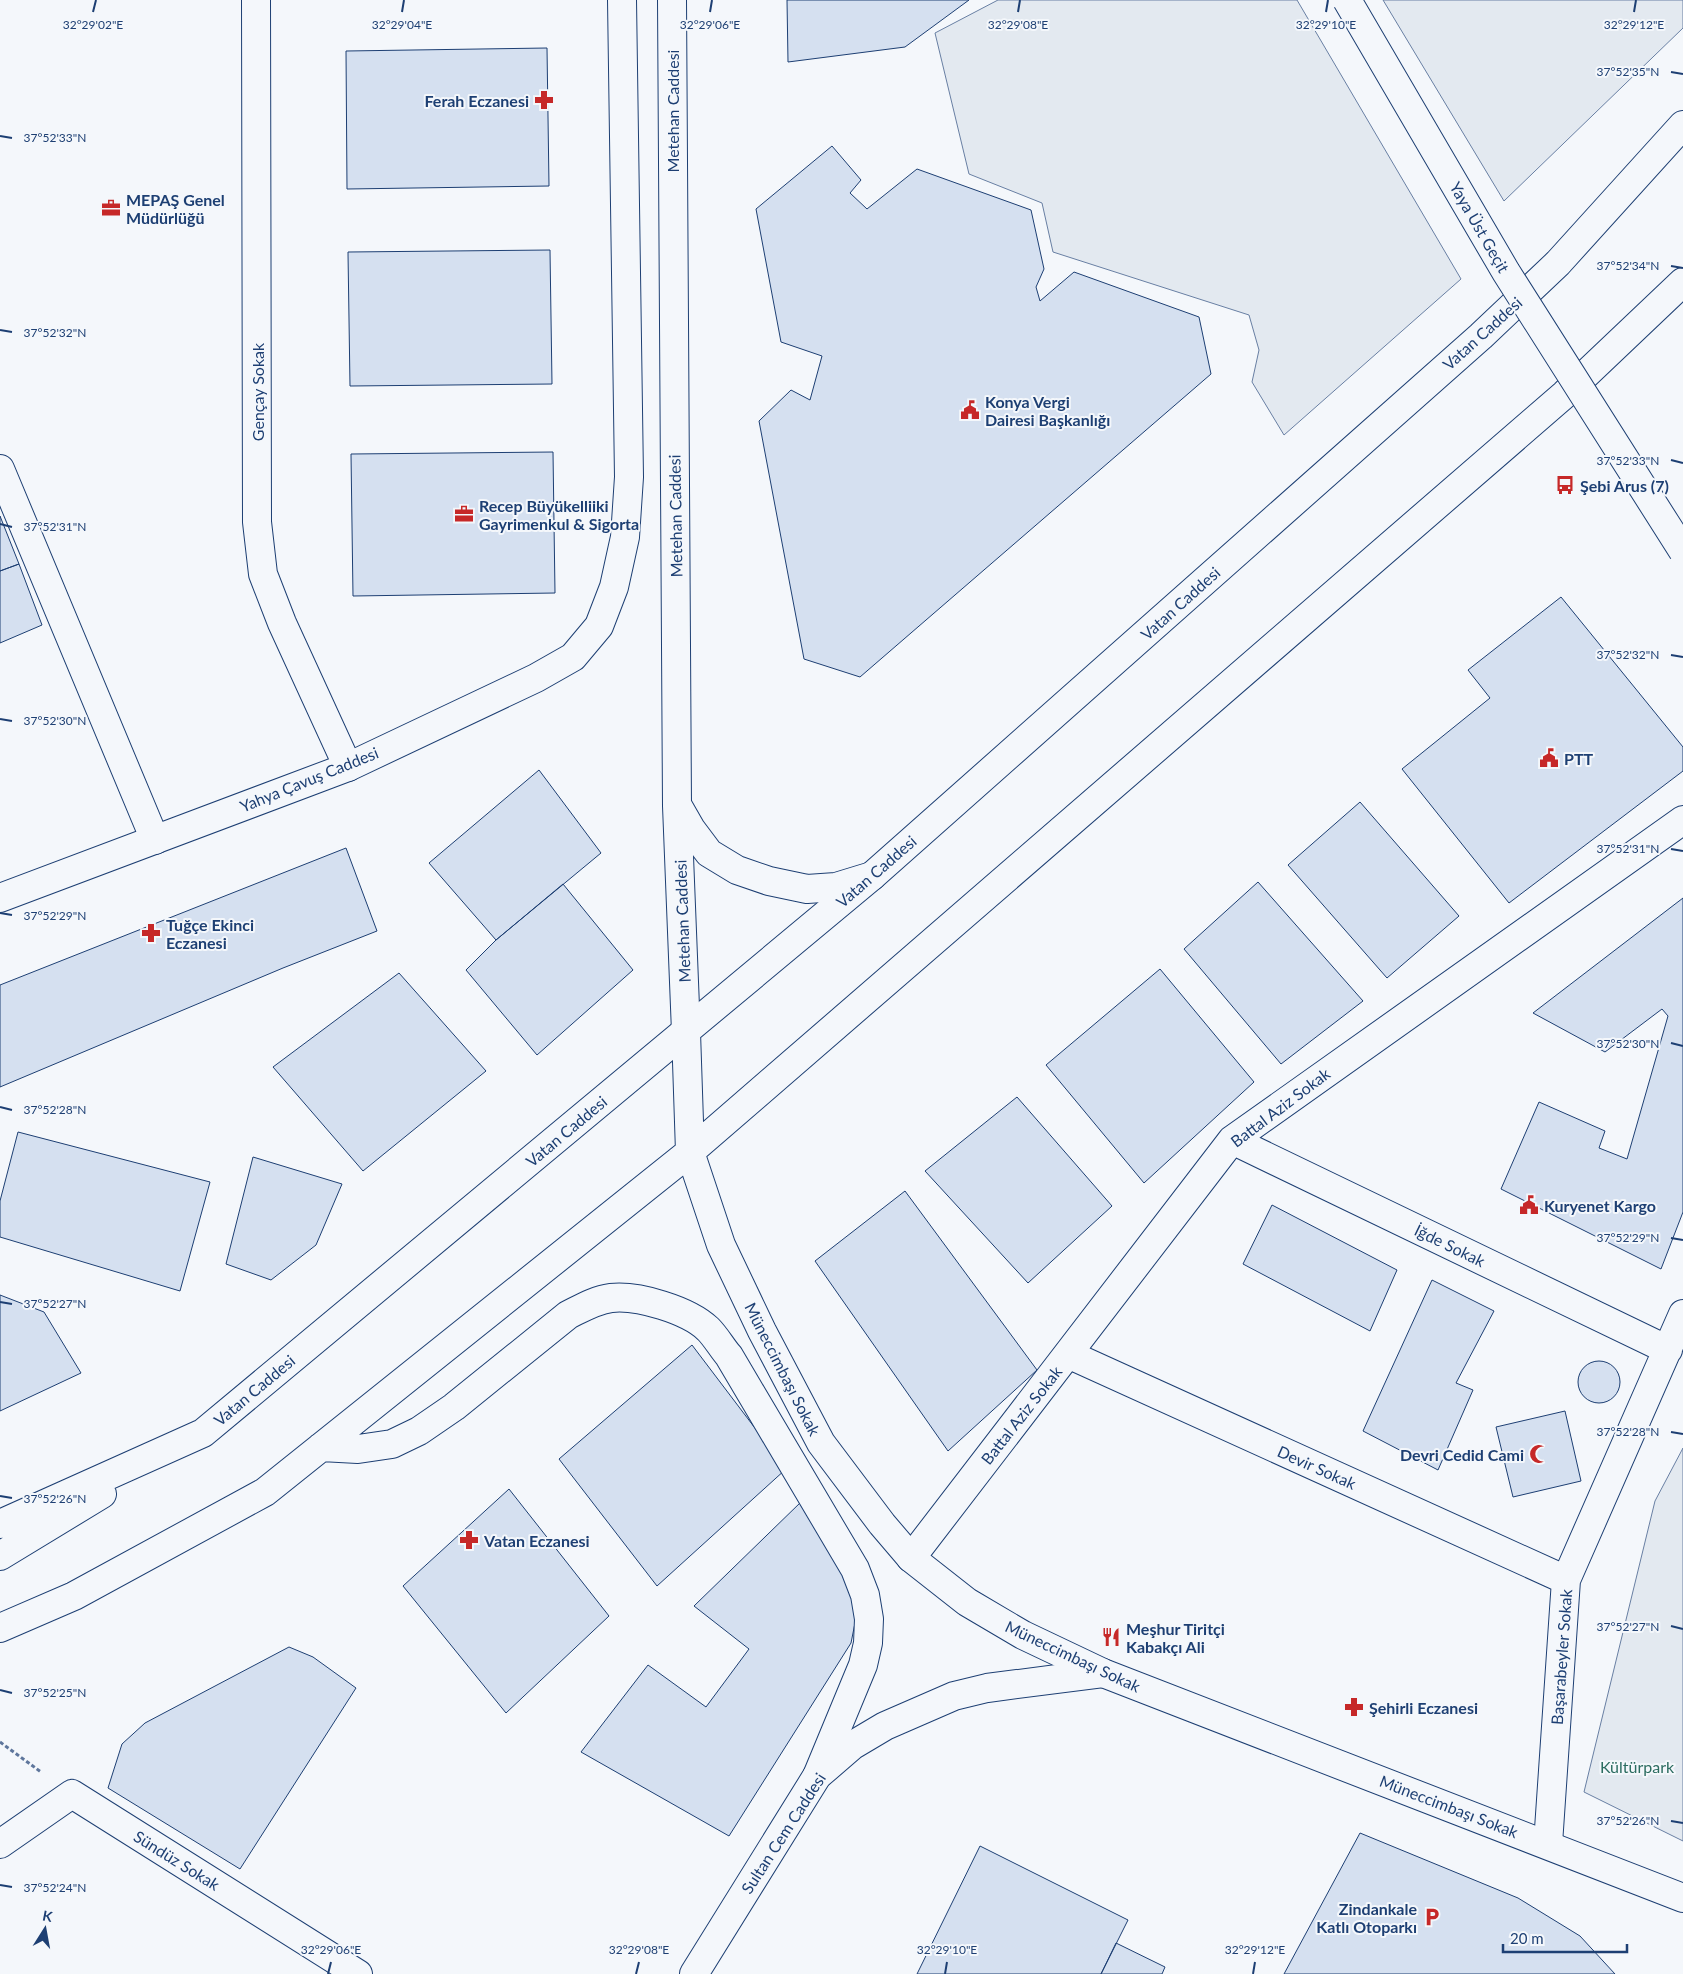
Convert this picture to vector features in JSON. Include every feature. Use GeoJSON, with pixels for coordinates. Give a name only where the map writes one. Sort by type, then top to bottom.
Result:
{"type":"FeatureCollection","features":[{"type":"Feature","properties":{"kind":"main road","name":"Gençay Sokak"},"geometry":{"type":"LineString","coordinates":[[256,0],[257,512],[263,574],[282,623],[348,767]]}},
{"type":"Feature","properties":{"kind":"main road","name":"Yahya Çavuş Caddesi"},"geometry":{"type":"LineString","coordinates":[[0,898],[348,767],[536,678],[573,657],[599,626],[614,587],[625,537],[629,477],[622,0]]}},
{"type":"Feature","properties":{"kind":"main road","name":"Metehan Caddesi"},"geometry":{"type":"LineString","coordinates":[[672,0],[678,806],[690,1152]]}},
{"type":"Feature","properties":{"kind":"main road","name":"Yaya Üst Geçit"},"geometry":{"type":"LineString","coordinates":[[1347,0],[1506,272],[1683,551]]}},
{"type":"Feature","properties":{"kind":"main road","name":"Vatan Caddesi"},"geometry":{"type":"LineString","coordinates":[[0,1524],[203,1433],[686,1032],[872,876],[1481,336],[1558,263],[1683,125]]}},
{"type":"Feature","properties":{"kind":"main road"},"geometry":{"type":"LineString","coordinates":[[0,1628],[74,1596],[265,1492],[690,1152],[1565,394],[1683,282]]}},
{"type":"Feature","properties":{"kind":"main road"},"geometry":{"type":"LineString","coordinates":[[0,469],[154,840]]}},
{"type":"Feature","properties":{"kind":"main road"},"geometry":{"type":"LineString","coordinates":[[678,806],[691,829],[709,853],[737,870],[769,882],[807,889],[836,887],[872,876]]}},
{"type":"Feature","properties":{"kind":"main road","name":"Battal Aziz Sokak"},"geometry":{"type":"LineString","coordinates":[[911,1558],[1232,1140],[1683,820]]}},
{"type":"Feature","properties":{"kind":"main road","name":"İğde Sokak"},"geometry":{"type":"LineString","coordinates":[[1232,1140],[1668,1350]]}},
{"type":"Feature","properties":{"kind":"main road","name":"Müneccimbaşı Sokak"},"geometry":{"type":"LineString","coordinates":[[690,1152],[721,1245],[762,1331],[822,1443],[882,1524],[911,1558],[967,1602],[1023,1635],[1103,1673],[1548,1844],[1683,1898]]}},
{"type":"Feature","properties":{"kind":"main road"},"geometry":{"type":"LineString","coordinates":[[321,1447],[358,1449],[392,1444],[419,1430],[454,1407],[568,1315],[588,1304],[612,1298],[660,1305],[684,1314],[707,1328],[729,1356],[855,1569],[865,1595],[869,1620],[868,1643],[863,1665],[817,1776]]}},
{"type":"Feature","properties":{"kind":"main road","name":"Başarabeyler Sokak"},"geometry":{"type":"LineString","coordinates":[[1548,1844],[1566,1580],[1683,1314]]}},
{"type":"Feature","properties":{"kind":"main road","name":"Devir Sokak"},"geometry":{"type":"LineString","coordinates":[[1068,1354],[1566,1580]]}},
{"type":"Feature","properties":{"kind":"main road"},"geometry":{"type":"LineString","coordinates":[[0,1556],[203,1433]]}},
{"type":"Feature","properties":{"kind":"main road","name":"Sultan Cem Caddesi"},"geometry":{"type":"LineString","coordinates":[[694,1974],[817,1776],[853,1745],[885,1726],[954,1696],[987,1688],[1103,1673]]}},
{"type":"Feature","properties":{"kind":"main road"},"geometry":{"type":"LineString","coordinates":[[0,1844],[72,1794]]}},
{"type":"Feature","properties":{"kind":"main road","name":"Sündüz Sokak"},"geometry":{"type":"LineString","coordinates":[[72,1794],[358,1974]]}},
{"type":"Feature","properties":{"kind":"path"},"geometry":{"type":"LineString","coordinates":[[0,1742],[72,1794]]}},
{"type":"Feature","properties":{"kind":"green space"},"geometry":{"type":"Polygon","coordinates":[[[998,0],[1297,0],[1461,279],[1284,435],[1252,382],[1259,350],[1249,315],[1053,252],[1042,203],[969,174],[935,33],[998,0]]]}},
{"type":"Feature","properties":{"kind":"green space"},"geometry":{"type":"Polygon","coordinates":[[[1383,0],[1683,0],[1683,28],[1504,201],[1383,0]]]}},
{"type":"Feature","properties":{"kind":"green space","name":"Kültürpark"},"geometry":{"type":"Polygon","coordinates":[[[1683,1448],[1683,1841],[1584,1792],[1655,1501],[1683,1448]]]}},
{"type":"Feature","properties":{"kind":"building"},"geometry":{"type":"Polygon","coordinates":[[[787,0],[969,0],[905,47],[788,62],[787,0]]]}},
{"type":"Feature","properties":{"kind":"building"},"geometry":{"type":"Polygon","coordinates":[[[547,48],[549,186],[347,189],[346,51],[547,48]]]}},
{"type":"Feature","properties":{"kind":"building","name":"Konya Vergi Dairesi Başkanlığı"},"geometry":{"type":"Polygon","coordinates":[[[832,146],[861,180],[850,193],[867,209],[917,169],[1031,210],[1044,269],[1036,287],[1040,301],[1074,272],[1199,317],[1211,374],[860,677],[804,659],[759,421],[791,390],[810,400],[822,356],[781,342],[756,209],[832,146]]]}},
{"type":"Feature","properties":{"kind":"building"},"geometry":{"type":"Polygon","coordinates":[[[550,250],[552,384],[350,386],[348,252],[550,250]]]}},
{"type":"Feature","properties":{"kind":"building"},"geometry":{"type":"Polygon","coordinates":[[[553,452],[555,593],[353,596],[351,454],[553,452]]]}},
{"type":"Feature","properties":{"kind":"building"},"geometry":{"type":"Polygon","coordinates":[[[0,516],[19,564],[0,571],[0,516]]]}},
{"type":"Feature","properties":{"kind":"building"},"geometry":{"type":"Polygon","coordinates":[[[19,564],[42,625],[0,643],[0,571],[19,564]]]}},
{"type":"Feature","properties":{"kind":"building","name":"PTT"},"geometry":{"type":"Polygon","coordinates":[[[1561,597],[1683,747],[1683,771],[1509,903],[1402,769],[1490,698],[1468,670],[1561,597]]]}},
{"type":"Feature","properties":{"kind":"building"},"geometry":{"type":"Polygon","coordinates":[[[539,770],[601,853],[496,940],[429,863],[539,770]]]}},
{"type":"Feature","properties":{"kind":"building"},"geometry":{"type":"Polygon","coordinates":[[[1360,802],[1459,916],[1387,978],[1288,865],[1360,802]]]}},
{"type":"Feature","properties":{"kind":"building"},"geometry":{"type":"Polygon","coordinates":[[[346,848],[377,931],[283,968],[0,1087],[0,985],[346,848]]]}},
{"type":"Feature","properties":{"kind":"building"},"geometry":{"type":"Polygon","coordinates":[[[1258,882],[1363,1001],[1281,1064],[1184,949],[1258,882]]]}},
{"type":"Feature","properties":{"kind":"building"},"geometry":{"type":"Polygon","coordinates":[[[563,884],[633,970],[537,1055],[466,970],[496,940],[563,884]]]}},
{"type":"Feature","properties":{"kind":"building"},"geometry":{"type":"Polygon","coordinates":[[[1683,898],[1683,1212],[1661,1269],[1501,1189],[1539,1102],[1605,1131],[1599,1148],[1627,1159],[1668,1016],[1662,1009],[1605,1052],[1533,1013],[1683,898]]]}},
{"type":"Feature","properties":{"kind":"building"},"geometry":{"type":"Polygon","coordinates":[[[1160,969],[1254,1082],[1144,1183],[1046,1065],[1160,969]]]}},
{"type":"Feature","properties":{"kind":"building"},"geometry":{"type":"Polygon","coordinates":[[[399,973],[486,1071],[363,1171],[273,1067],[399,973]]]}},
{"type":"Feature","properties":{"kind":"building"},"geometry":{"type":"Polygon","coordinates":[[[1017,1097],[1112,1206],[1028,1283],[925,1171],[1017,1097]]]}},
{"type":"Feature","properties":{"kind":"building"},"geometry":{"type":"Polygon","coordinates":[[[18,1132],[210,1182],[180,1291],[0,1237],[0,1201],[18,1132]]]}},
{"type":"Feature","properties":{"kind":"building"},"geometry":{"type":"Polygon","coordinates":[[[253,1157],[342,1184],[316,1245],[271,1280],[226,1264],[253,1157]]]}},
{"type":"Feature","properties":{"kind":"building"},"geometry":{"type":"Polygon","coordinates":[[[905,1191],[1037,1370],[948,1451],[815,1261],[905,1191]]]}},
{"type":"Feature","properties":{"kind":"building"},"geometry":{"type":"Polygon","coordinates":[[[1272,1205],[1397,1270],[1370,1331],[1243,1264],[1272,1205]]]}},
{"type":"Feature","properties":{"kind":"building"},"geometry":{"type":"Polygon","coordinates":[[[1432,1280],[1494,1311],[1456,1383],[1473,1390],[1438,1470],[1363,1431],[1432,1280]]]}},
{"type":"Feature","properties":{"kind":"building"},"geometry":{"type":"Polygon","coordinates":[[[0,1295],[44,1312],[81,1373],[0,1411],[0,1295]]]}},
{"type":"Feature","properties":{"kind":"building"},"geometry":{"type":"Polygon","coordinates":[[[692,1345],[786,1469],[657,1586],[559,1459],[692,1345]]]}},
{"type":"Feature","properties":{"kind":"building"},"geometry":{"type":"Polygon","coordinates":[[[1595,1361],[1603,1361],[1614,1367],[1620,1382],[1614,1397],[1603,1403],[1595,1403],[1584,1397],[1578,1386],[1578,1378],[1584,1367],[1595,1361]]]}},
{"type":"Feature","properties":{"kind":"building","name":"Devri Cedid Cami"},"geometry":{"type":"Polygon","coordinates":[[[1565,1411],[1581,1481],[1513,1497],[1496,1427],[1565,1411]]]}},
{"type":"Feature","properties":{"kind":"building"},"geometry":{"type":"Polygon","coordinates":[[[509,1489],[609,1616],[506,1713],[403,1586],[509,1489]]]}},
{"type":"Feature","properties":{"kind":"building"},"geometry":{"type":"Polygon","coordinates":[[[802,1501],[849,1580],[858,1608],[851,1643],[729,1836],[581,1752],[648,1665],[706,1707],[749,1649],[694,1606],[802,1501]]]}},
{"type":"Feature","properties":{"kind":"building"},"geometry":{"type":"Polygon","coordinates":[[[289,1647],[313,1657],[356,1688],[240,1869],[108,1788],[122,1744],[145,1723],[289,1647]]]}},
{"type":"Feature","properties":{"kind":"building","name":"Zindankale Katlı Otoparkı"},"geometry":{"type":"Polygon","coordinates":[[[1360,1833],[1518,1898],[1580,1936],[1615,1974],[1284,1974],[1360,1833]]]}},
{"type":"Feature","properties":{"kind":"building"},"geometry":{"type":"Polygon","coordinates":[[[980,1846],[1128,1920],[1101,1974],[917,1974],[980,1846]]]}},
{"type":"Feature","properties":{"kind":"building"},"geometry":{"type":"Polygon","coordinates":[[[1116,1943],[1165,1967],[1162,1974],[1101,1974],[1116,1943]]]}},
{"type":"Feature","properties":{"kind":"place","name":"Ferah Eczanesi"},"geometry":{"type":"Point","coordinates":[544,100]}},
{"type":"Feature","properties":{"kind":"place","name":"MEPAŞ Genel Müdürlüğü"},"geometry":{"type":"Point","coordinates":[111,208]}},
{"type":"Feature","properties":{"kind":"place","name":"Konya Vergi Dairesi Başkanlığı"},"geometry":{"type":"Point","coordinates":[970,410]}},
{"type":"Feature","properties":{"kind":"place","name":"Şebi Arus (7)"},"geometry":{"type":"Point","coordinates":[1565,485]}},
{"type":"Feature","properties":{"kind":"place","name":"Recep Büyükelliiki Gayrimenkul & Sigorta"},"geometry":{"type":"Point","coordinates":[464,514]}},
{"type":"Feature","properties":{"kind":"place","name":"PTT"},"geometry":{"type":"Point","coordinates":[1549,758]}},
{"type":"Feature","properties":{"kind":"place","name":"Tuğçe Ekinci Eczanesi"},"geometry":{"type":"Point","coordinates":[151,933]}},
{"type":"Feature","properties":{"kind":"place","name":"Kuryenet Kargo"},"geometry":{"type":"Point","coordinates":[1529,1205]}},
{"type":"Feature","properties":{"kind":"place","name":"Devri Cedid Cami"},"geometry":{"type":"Point","coordinates":[1539,1454]}},
{"type":"Feature","properties":{"kind":"place","name":"Vatan Eczanesi"},"geometry":{"type":"Point","coordinates":[469,1540]}},
{"type":"Feature","properties":{"kind":"place","name":"Meşhur Tiritçi Kabakçı Ali"},"geometry":{"type":"Point","coordinates":[1111,1637]}},
{"type":"Feature","properties":{"kind":"place","name":"Şehirli Eczanesi"},"geometry":{"type":"Point","coordinates":[1354,1707]}},
{"type":"Feature","properties":{"kind":"place","name":"Zindankale Katlı Otoparkı"},"geometry":{"type":"Point","coordinates":[1432,1917]}}]}
